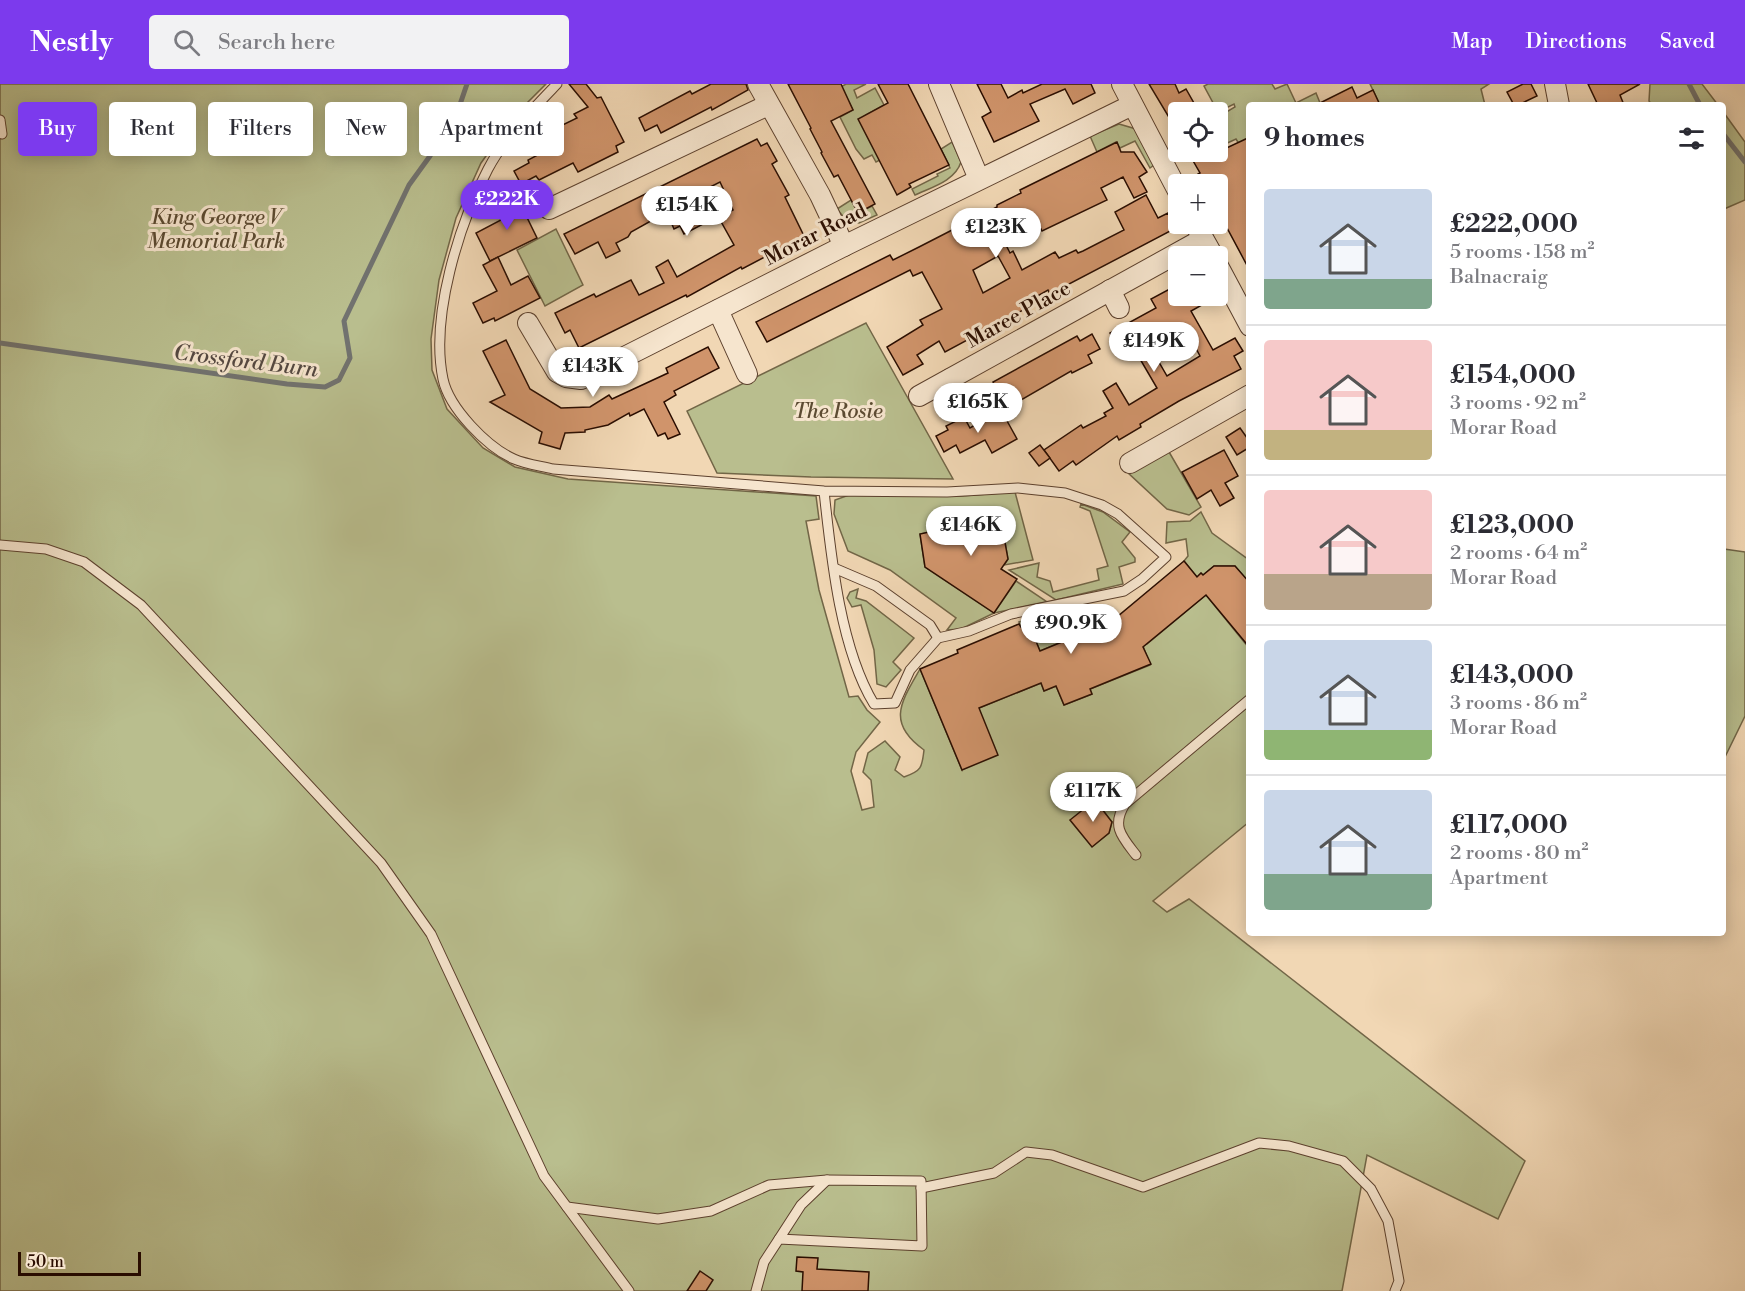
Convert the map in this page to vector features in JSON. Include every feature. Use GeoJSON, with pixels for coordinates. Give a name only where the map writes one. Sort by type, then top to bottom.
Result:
{"type":"FeatureCollection","features":[{"type":"Feature","properties":{"kind":"street"},"geometry":{"type":"LineString","coordinates":[[758,84],[820,195],[844,246]]}},
{"type":"Feature","properties":{"kind":"street"},"geometry":{"type":"LineString","coordinates":[[939,84],[979,179]]}},
{"type":"Feature","properties":{"kind":"street"},"geometry":{"type":"LineString","coordinates":[[1122,84],[1169,174]]}},
{"type":"Feature","properties":{"kind":"street"},"geometry":{"type":"LineString","coordinates":[[1555,84],[1558,102]]}},
{"type":"Feature","properties":{"kind":"street"},"geometry":{"type":"LineString","coordinates":[[549,209],[768,105]]}},
{"type":"Feature","properties":{"kind":"street","name":"Morar Road"},"geometry":{"type":"LineString","coordinates":[[537,330],[557,372],[566,377],[581,379],[844,246],[1132,105]]}},
{"type":"Feature","properties":{"kind":"street","name":"Maree Place"},"geometry":{"type":"LineString","coordinates":[[919,396],[1110,290],[1194,234]]}},
{"type":"Feature","properties":{"kind":"street"},"geometry":{"type":"LineString","coordinates":[[1228,284],[1246,315]]}},
{"type":"Feature","properties":{"kind":"street"},"geometry":{"type":"LineString","coordinates":[[1110,290],[1119,309]]}},
{"type":"Feature","properties":{"kind":"street"},"geometry":{"type":"LineString","coordinates":[[718,310],[747,374]]}},
{"type":"Feature","properties":{"kind":"street"},"geometry":{"type":"LineString","coordinates":[[950,379],[962,402]]}},
{"type":"Feature","properties":{"kind":"street"},"geometry":{"type":"LineString","coordinates":[[1130,463],[1246,397]]}},
{"type":"Feature","properties":{"kind":"lane"},"geometry":{"type":"LineString","coordinates":[[557,84],[523,119],[489,167],[464,223],[447,281],[439,340],[443,381],[460,414],[485,441],[514,459],[553,469],[824,491],[947,492],[1018,488],[1065,493],[1102,505],[1118,514],[1166,557],[1142,579],[1124,591],[1011,614],[969,631],[938,638],[910,670],[895,702],[874,704],[863,686],[847,636],[834,568],[824,491]]}},
{"type":"Feature","properties":{"kind":"lane"},"geometry":{"type":"LineString","coordinates":[[0,120],[2,134]]}},
{"type":"Feature","properties":{"kind":"lane"},"geometry":{"type":"LineString","coordinates":[[0,545],[46,549],[84,562],[141,605],[381,863],[431,934],[544,1176],[629,1291]]}},
{"type":"Feature","properties":{"kind":"lane"},"geometry":{"type":"LineString","coordinates":[[834,568],[876,586],[930,625],[938,638]]}},
{"type":"Feature","properties":{"kind":"lane"},"geometry":{"type":"LineString","coordinates":[[1136,855],[1122,838],[1119,829],[1120,812],[1125,804],[1246,702]]}},
{"type":"Feature","properties":{"kind":"lane"},"geometry":{"type":"LineString","coordinates":[[921,1188],[994,1173],[1026,1152],[1052,1155],[1143,1187],[1259,1143],[1289,1146],[1343,1161],[1371,1190],[1388,1221],[1399,1281],[1395,1291]]}},
{"type":"Feature","properties":{"kind":"lane"},"geometry":{"type":"LineString","coordinates":[[567,1207],[658,1220],[711,1210],[769,1185],[827,1180],[921,1181],[922,1246],[778,1239]]}},
{"type":"Feature","properties":{"kind":"lane"},"geometry":{"type":"LineString","coordinates":[[756,1291],[764,1262],[778,1239],[801,1205],[827,1180]]}},
{"type":"Feature","properties":{"kind":"green space","name":"King George V Memorial Park"},"geometry":{"type":"Polygon","coordinates":[[[0,84],[546,84],[528,102],[419,102],[419,156],[486,156],[456,218],[439,280],[431,339],[432,370],[447,409],[483,448],[515,467],[568,479],[816,496],[819,519],[806,521],[819,590],[849,697],[858,696],[867,710],[880,722],[856,752],[851,771],[862,810],[874,807],[871,780],[863,772],[868,753],[885,741],[900,757],[895,770],[904,777],[914,773],[922,764],[924,750],[912,740],[901,721],[903,702],[920,669],[962,770],[979,708],[1041,683],[1044,691],[1056,686],[1064,705],[1092,694],[1090,689],[1150,665],[1142,643],[1147,644],[1206,595],[1246,644],[1246,824],[1153,901],[1167,912],[1189,899],[1525,1161],[1498,1219],[1367,1155],[1342,1291],[0,1291],[0,84]],[[1071,820],[1092,846],[1109,833],[1112,822],[1071,820]]]}},
{"type":"Feature","properties":{"kind":"green space"},"geometry":{"type":"Polygon","coordinates":[[[846,84],[866,84],[854,90],[857,98],[875,88],[884,105],[866,115],[886,157],[876,162],[872,155],[864,159],[856,149],[840,117],[853,110],[849,102],[830,93],[846,84]]]}},
{"type":"Feature","properties":{"kind":"green space"},"geometry":{"type":"Polygon","coordinates":[[[1208,84],[1272,84],[1275,89],[1287,84],[1296,102],[1246,102],[1246,173],[1241,147],[1236,139],[1228,143],[1228,111],[1235,107],[1234,104],[1228,107],[1228,102],[1213,102],[1204,86],[1208,84]]]}},
{"type":"Feature","properties":{"kind":"green space"},"geometry":{"type":"Polygon","coordinates":[[[1370,84],[1489,84],[1481,89],[1484,102],[1379,102],[1370,84]]]}},
{"type":"Feature","properties":{"kind":"green space"},"geometry":{"type":"Polygon","coordinates":[[[1650,84],[1702,84],[1716,102],[1650,102],[1650,84]]]}},
{"type":"Feature","properties":{"kind":"green space"},"geometry":{"type":"Polygon","coordinates":[[[1316,93],[1320,102],[1298,102],[1316,93]]]}},
{"type":"Feature","properties":{"kind":"green space"},"geometry":{"type":"Polygon","coordinates":[[[1726,116],[1745,142],[1745,200],[1726,208],[1726,116]]]}},
{"type":"Feature","properties":{"kind":"green space"},"geometry":{"type":"Polygon","coordinates":[[[1119,124],[1136,129],[1154,165],[1150,168],[1135,141],[1120,148],[1116,142],[1097,152],[1090,136],[1119,124]]]}},
{"type":"Feature","properties":{"kind":"green space"},"geometry":{"type":"Polygon","coordinates":[[[952,142],[961,162],[958,169],[942,183],[915,195],[912,189],[950,168],[941,149],[952,142]]]}},
{"type":"Feature","properties":{"kind":"green space"},"geometry":{"type":"Polygon","coordinates":[[[851,200],[858,213],[872,206],[877,215],[859,223],[847,221],[837,209],[851,200]]]}},
{"type":"Feature","properties":{"kind":"green space"},"geometry":{"type":"Polygon","coordinates":[[[556,229],[583,285],[545,306],[517,250],[556,229]]]}},
{"type":"Feature","properties":{"kind":"green space","name":"The Rosie"},"geometry":{"type":"Polygon","coordinates":[[[866,323],[953,479],[717,473],[687,411],[866,323]]]}},
{"type":"Feature","properties":{"kind":"green space"},"geometry":{"type":"Polygon","coordinates":[[[1165,445],[1201,507],[1189,515],[1167,509],[1126,471],[1165,445]]]}},
{"type":"Feature","properties":{"kind":"green space"},"geometry":{"type":"Polygon","coordinates":[[[1015,492],[1033,560],[1004,565],[1008,559],[999,509],[950,518],[952,527],[920,534],[925,567],[994,613],[961,629],[947,630],[956,618],[890,570],[848,551],[834,514],[835,500],[849,495],[961,496],[1015,492]]]}},
{"type":"Feature","properties":{"kind":"green space"},"geometry":{"type":"Polygon","coordinates":[[[1081,504],[1103,512],[1130,532],[1122,542],[1135,558],[1135,562],[1119,567],[1123,584],[1056,600],[1009,570],[1039,563],[1037,577],[1050,581],[1053,592],[1099,580],[1097,569],[1108,566],[1090,511],[1080,507],[1081,504]]]}},
{"type":"Feature","properties":{"kind":"green space"},"geometry":{"type":"Polygon","coordinates":[[[1201,512],[1212,533],[1246,558],[1246,579],[1235,566],[1214,566],[1197,577],[1184,561],[1188,556],[1186,539],[1166,543],[1167,522],[1190,521],[1201,512]]]}},
{"type":"Feature","properties":{"kind":"green space"},"geometry":{"type":"Polygon","coordinates":[[[1726,549],[1745,552],[1745,716],[1726,755],[1726,549]]]}},
{"type":"Feature","properties":{"kind":"green space"},"geometry":{"type":"Polygon","coordinates":[[[1016,581],[1047,602],[994,613],[1016,581]]]}},
{"type":"Feature","properties":{"kind":"green space"},"geometry":{"type":"Polygon","coordinates":[[[858,589],[856,598],[866,601],[914,638],[893,662],[901,670],[886,687],[877,684],[874,650],[861,605],[852,607],[847,598],[850,592],[858,589]]]}},
{"type":"Feature","properties":{"kind":"green space"},"geometry":{"type":"Polygon","coordinates":[[[1062,609],[1074,637],[1040,651],[1029,624],[1021,627],[1019,622],[1062,609]]]}},
{"type":"Feature","properties":{"kind":"building"},"geometry":{"type":"Polygon","coordinates":[[[569,84],[586,84],[597,98],[601,97],[624,142],[616,146],[618,152],[578,172],[573,163],[539,180],[536,176],[521,184],[514,171],[529,163],[528,160],[536,156],[564,156],[564,124],[577,118],[574,114],[588,107],[569,84]]]}},
{"type":"Feature","properties":{"kind":"building"},"geometry":{"type":"Polygon","coordinates":[[[711,84],[746,84],[748,90],[712,110],[711,107],[661,133],[657,125],[645,131],[639,118],[690,91],[692,94],[711,84]]]}},
{"type":"Feature","properties":{"kind":"building"},"geometry":{"type":"Polygon","coordinates":[[[788,84],[841,84],[853,110],[831,121],[875,204],[858,213],[838,175],[834,177],[788,84]]]}},
{"type":"Feature","properties":{"kind":"building"},"geometry":{"type":"Polygon","coordinates":[[[878,84],[908,84],[949,165],[909,184],[911,187],[897,195],[858,119],[888,103],[878,84]]]}},
{"type":"Feature","properties":{"kind":"building"},"geometry":{"type":"Polygon","coordinates":[[[977,84],[1001,84],[1008,98],[1022,90],[1023,93],[1042,84],[1091,84],[1095,93],[1073,104],[1065,89],[1030,104],[1039,121],[994,142],[982,117],[991,112],[977,84]]]}},
{"type":"Feature","properties":{"kind":"building"},"geometry":{"type":"Polygon","coordinates":[[[1149,84],[1175,84],[1179,93],[1186,89],[1193,102],[1168,102],[1168,116],[1149,84]]]}},
{"type":"Feature","properties":{"kind":"building"},"geometry":{"type":"Polygon","coordinates":[[[1523,84],[1531,84],[1537,96],[1524,102],[1512,102],[1507,92],[1523,84]]]}},
{"type":"Feature","properties":{"kind":"building"},"geometry":{"type":"Polygon","coordinates":[[[1588,84],[1640,84],[1620,95],[1623,102],[1597,102],[1588,84]]]}},
{"type":"Feature","properties":{"kind":"building"},"geometry":{"type":"Polygon","coordinates":[[[1352,87],[1357,98],[1373,90],[1379,102],[1322,102],[1352,87]]]}},
{"type":"Feature","properties":{"kind":"building"},"geometry":{"type":"Polygon","coordinates":[[[757,139],[761,146],[767,143],[777,161],[772,164],[789,195],[785,197],[804,236],[687,297],[686,295],[579,348],[570,330],[565,333],[555,313],[594,294],[596,297],[631,280],[639,295],[664,283],[656,267],[668,260],[677,277],[734,245],[719,218],[733,210],[720,182],[696,194],[709,221],[684,234],[680,226],[674,229],[668,215],[657,220],[656,218],[616,243],[620,251],[606,258],[598,242],[575,254],[564,234],[757,139]]]}},
{"type":"Feature","properties":{"kind":"building"},"geometry":{"type":"Polygon","coordinates":[[[1246,139],[1246,264],[1228,230],[1228,174],[1198,174],[1200,173],[1194,162],[1228,162],[1228,147],[1246,139]]]}},
{"type":"Feature","properties":{"kind":"building"},"geometry":{"type":"Polygon","coordinates":[[[1117,142],[1121,152],[1134,152],[1147,172],[1139,177],[1147,192],[1134,198],[1123,177],[1101,188],[1107,200],[1042,231],[1039,225],[1031,229],[1025,218],[999,231],[1010,253],[1013,251],[1022,270],[1055,252],[1059,258],[1076,250],[1078,253],[1124,230],[1115,212],[1146,195],[1158,218],[1168,213],[1168,232],[1050,294],[1048,290],[1023,304],[1025,309],[945,352],[939,341],[917,355],[923,364],[903,375],[887,347],[923,325],[920,320],[942,309],[922,272],[913,276],[910,270],[767,342],[756,322],[890,255],[893,260],[1021,193],[1020,190],[1117,142]],[[998,256],[973,270],[983,293],[1010,278],[998,256]]]}},
{"type":"Feature","properties":{"kind":"building"},"geometry":{"type":"Polygon","coordinates":[[[517,197],[537,238],[490,261],[476,233],[501,220],[495,208],[517,197]]]}},
{"type":"Feature","properties":{"kind":"building"},"geometry":{"type":"Polygon","coordinates":[[[498,257],[511,285],[528,276],[540,298],[495,321],[494,318],[483,323],[473,303],[497,291],[483,265],[498,257]]]}},
{"type":"Feature","properties":{"kind":"building"},"geometry":{"type":"Polygon","coordinates":[[[1168,290],[1168,306],[1200,306],[1191,311],[1213,350],[1235,338],[1243,351],[1234,356],[1241,369],[1179,401],[1140,424],[1141,427],[1119,440],[1117,436],[1076,465],[1073,461],[1059,471],[1044,450],[1081,425],[1083,428],[1106,416],[1104,413],[1113,408],[1103,391],[1116,383],[1129,405],[1157,388],[1136,352],[1123,358],[1110,333],[1156,308],[1151,299],[1168,290]],[[1187,332],[1152,350],[1167,376],[1200,356],[1187,332]]]}},
{"type":"Feature","properties":{"kind":"building"},"geometry":{"type":"Polygon","coordinates":[[[1092,334],[1100,349],[1088,355],[1092,363],[1072,373],[1071,371],[1007,408],[993,382],[1077,336],[1080,341],[1092,334]]]}},
{"type":"Feature","properties":{"kind":"building"},"geometry":{"type":"Polygon","coordinates":[[[506,340],[530,389],[561,408],[590,407],[609,395],[612,399],[668,373],[666,368],[708,347],[719,368],[674,391],[676,395],[664,402],[680,434],[668,439],[665,433],[658,436],[644,409],[630,416],[629,413],[608,425],[585,430],[585,432],[565,433],[560,449],[539,443],[542,432],[490,402],[505,395],[483,351],[506,340]]]}},
{"type":"Feature","properties":{"kind":"building"},"geometry":{"type":"Polygon","coordinates":[[[1001,410],[1017,439],[992,453],[985,440],[960,453],[956,445],[944,452],[936,436],[948,430],[946,426],[964,417],[970,428],[1001,410]]]}},
{"type":"Feature","properties":{"kind":"building"},"geometry":{"type":"Polygon","coordinates":[[[1240,428],[1246,436],[1246,449],[1237,455],[1226,437],[1240,428]]]}},
{"type":"Feature","properties":{"kind":"building"},"geometry":{"type":"Polygon","coordinates":[[[1040,445],[1050,458],[1039,466],[1029,453],[1040,445]]]}},
{"type":"Feature","properties":{"kind":"building"},"geometry":{"type":"Polygon","coordinates":[[[1224,450],[1238,476],[1225,483],[1234,498],[1220,506],[1211,490],[1197,499],[1182,472],[1224,450]]]}},
{"type":"Feature","properties":{"kind":"building"},"geometry":{"type":"Polygon","coordinates":[[[999,509],[1008,559],[1001,569],[1017,579],[994,613],[925,567],[920,534],[952,527],[950,518],[999,509]]]}},
{"type":"Feature","properties":{"kind":"building"},"geometry":{"type":"Polygon","coordinates":[[[1184,561],[1197,577],[1214,566],[1235,566],[1246,578],[1246,643],[1206,595],[1143,647],[1151,664],[1090,689],[1092,694],[1064,705],[1056,686],[1044,691],[1041,683],[979,708],[998,755],[962,770],[920,669],[958,653],[957,650],[1019,624],[1021,627],[1029,624],[1040,651],[1112,621],[1184,561]]]}},
{"type":"Feature","properties":{"kind":"building"},"geometry":{"type":"Polygon","coordinates":[[[1095,800],[1112,822],[1109,833],[1092,847],[1070,820],[1095,800]]]}},
{"type":"Feature","properties":{"kind":"building"},"geometry":{"type":"Polygon","coordinates":[[[797,1257],[818,1258],[817,1269],[869,1272],[868,1291],[802,1291],[803,1272],[796,1271],[797,1257]]]}},
{"type":"Feature","properties":{"kind":"building"},"geometry":{"type":"Polygon","coordinates":[[[700,1271],[713,1280],[706,1291],[687,1291],[700,1271]]]}},
{"type":"Feature","properties":{"kind":"waterway","name":"Crossford Burn"},"geometry":{"type":"LineString","coordinates":[[0,343],[287,384],[325,387],[339,380],[350,358],[344,321],[409,185],[441,136],[454,122],[467,84]]}},
{"type":"Feature","properties":{"kind":"waterway","name":"Crossford Burn"},"geometry":{"type":"LineString","coordinates":[[1689,84],[1698,102]]}},
{"type":"Feature","properties":{"kind":"waterway","name":"Crossford Burn"},"geometry":{"type":"LineString","coordinates":[[1726,138],[1745,162]]}}]}
